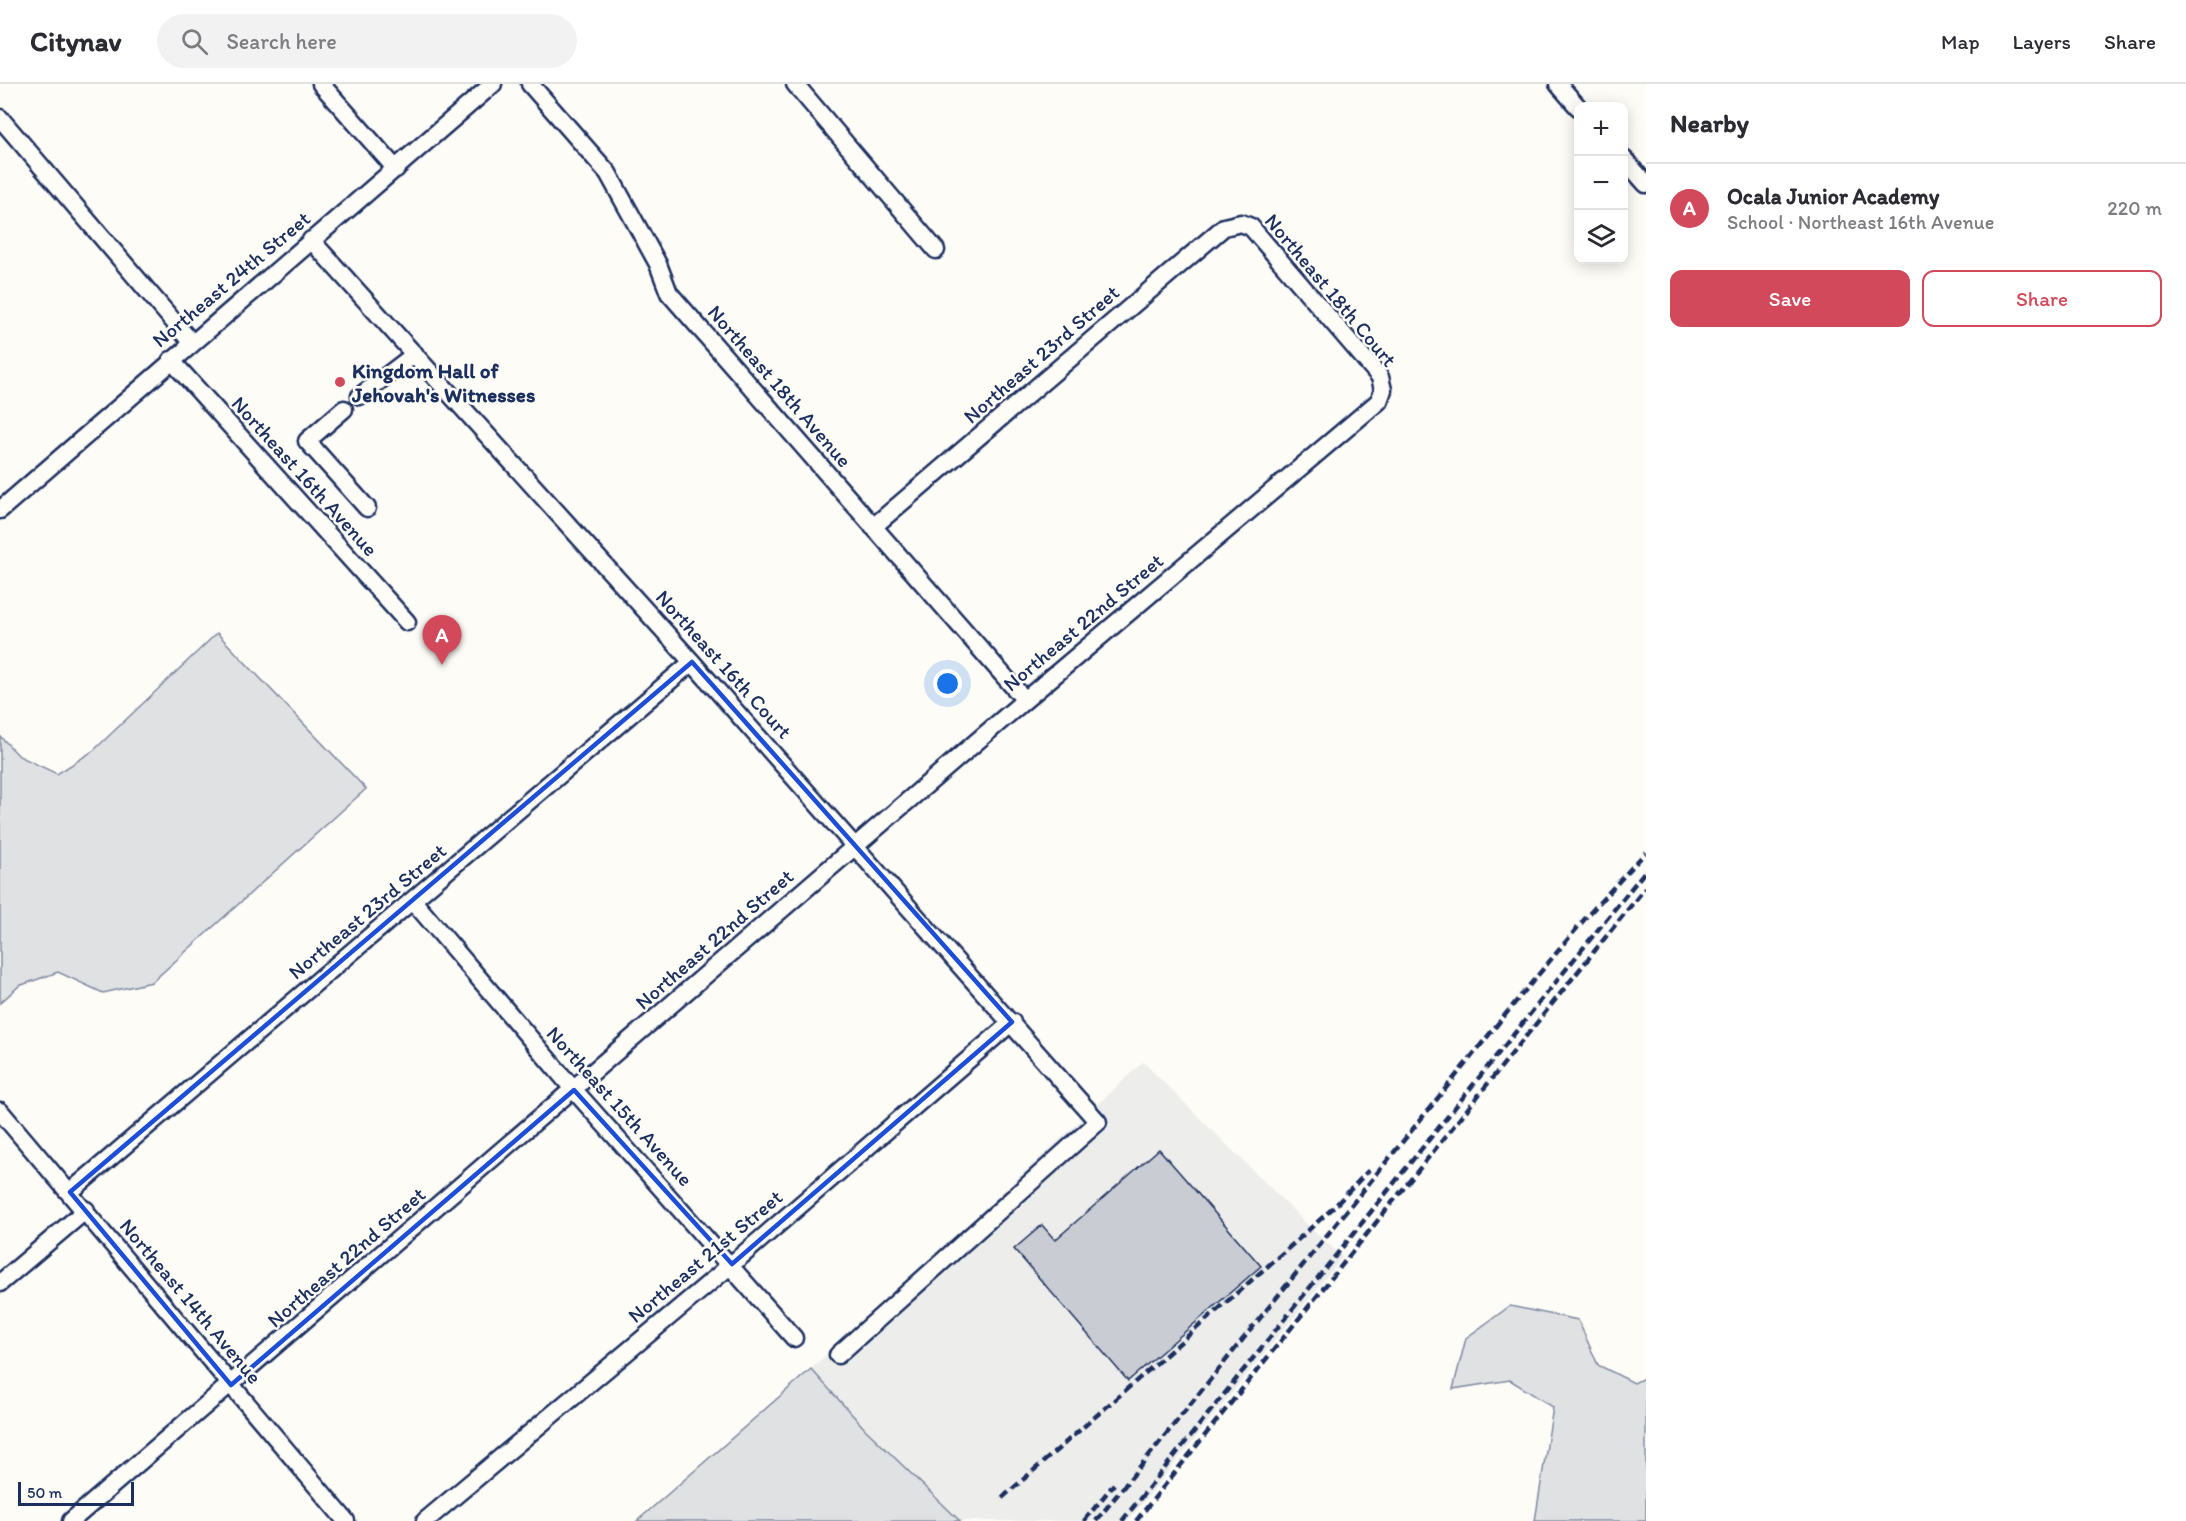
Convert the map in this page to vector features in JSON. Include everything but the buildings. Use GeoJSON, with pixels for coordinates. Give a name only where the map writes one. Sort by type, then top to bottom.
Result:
{"type":"FeatureCollection","features":[{"type":"Feature","properties":{"kind":"street"},"geometry":{"type":"LineString","coordinates":[[321,84],[396,169]]}},
{"type":"Feature","properties":{"kind":"street","name":"Northeast 24th Street"},"geometry":{"type":"LineString","coordinates":[[0,510],[493,84]]}},
{"type":"Feature","properties":{"kind":"street","name":"Northeast 18th Avenue"},"geometry":{"type":"LineString","coordinates":[[530,84],[608,173],[653,255],[669,293],[1025,700]]}},
{"type":"Feature","properties":{"kind":"street"},"geometry":{"type":"LineString","coordinates":[[795,84],[936,250]]}},
{"type":"Feature","properties":{"kind":"street"},"geometry":{"type":"LineString","coordinates":[[1558,84],[1574,102]]}},
{"type":"Feature","properties":{"kind":"street"},"geometry":{"type":"LineString","coordinates":[[0,118],[192,343]]}},
{"type":"Feature","properties":{"kind":"street"},"geometry":{"type":"LineString","coordinates":[[1628,164],[1646,184]]}},
{"type":"Feature","properties":{"kind":"street","name":"Northeast 23rd Street"},"geometry":{"type":"LineString","coordinates":[[873,527],[1224,227],[1241,223]]}},
{"type":"Feature","properties":{"kind":"street","name":"Northeast 18th Court"},"geometry":{"type":"LineString","coordinates":[[1241,223],[1251,227],[1373,368],[1380,377],[1383,390]]}},
{"type":"Feature","properties":{"kind":"street","name":"Northeast 16th Court"},"geometry":{"type":"LineString","coordinates":[[311,240],[692,662],[1098,1122],[838,1355]]}},
{"type":"Feature","properties":{"kind":"street"},"geometry":{"type":"LineString","coordinates":[[360,396],[415,354]]}},
{"type":"Feature","properties":{"kind":"street","name":"Northeast 16th Avenue"},"geometry":{"type":"LineString","coordinates":[[171,360],[406,622]]}},
{"type":"Feature","properties":{"kind":"street","name":"Northeast 22nd Street"},"geometry":{"type":"LineString","coordinates":[[71,1521],[1025,700],[1379,401],[1383,390]]}},
{"type":"Feature","properties":{"kind":"street"},"geometry":{"type":"LineString","coordinates":[[344,409],[307,441],[367,508]]}},
{"type":"Feature","properties":{"kind":"street","name":"Northeast 23rd Street"},"geometry":{"type":"LineString","coordinates":[[70,1192],[414,902],[692,662]]}},
{"type":"Feature","properties":{"kind":"street","name":"Northeast 15th Avenue"},"geometry":{"type":"LineString","coordinates":[[414,902],[574,1090],[732,1264],[794,1338]]}},
{"type":"Feature","properties":{"kind":"street","name":"Northeast 21st Street"},"geometry":{"type":"LineString","coordinates":[[425,1521],[732,1264],[1012,1022]]}},
{"type":"Feature","properties":{"kind":"street","name":"Northeast 14th Avenue"},"geometry":{"type":"LineString","coordinates":[[0,1111],[86,1210],[346,1521]]}},
{"type":"Feature","properties":{"kind":"street"},"geometry":{"type":"LineString","coordinates":[[0,1283],[86,1210]]}},
{"type":"Feature","properties":{"kind":"highlighted area"},"geometry":{"type":"Polygon","coordinates":[[[692,662],[1012,1022],[732,1264],[574,1090],[231,1385],[70,1192],[692,662]]]}},
{"type":"Feature","properties":{"kind":"shaded area"},"geometry":{"type":"Polygon","coordinates":[[[217,633],[366,789],[152,982],[103,993],[58,972],[19,986],[0,1003],[0,736],[19,756],[57,774],[93,751],[217,633]]]}},
{"type":"Feature","properties":{"kind":"shaded area"},"geometry":{"type":"Polygon","coordinates":[[[1143,1062],[1343,1257],[1128,1521],[960,1521],[866,1430],[811,1369],[1084,1117],[1098,1134],[1110,1124],[1095,1107],[1143,1062]]]}},
{"type":"Feature","properties":{"kind":"shaded area"},"geometry":{"type":"Polygon","coordinates":[[[1510,1306],[1578,1320],[1598,1365],[1634,1383],[1646,1377],[1646,1521],[1535,1521],[1553,1407],[1510,1380],[1453,1389],[1466,1338],[1510,1306]]]}},
{"type":"Feature","properties":{"kind":"shaded area"},"geometry":{"type":"Polygon","coordinates":[[[811,1369],[866,1430],[960,1521],[637,1521],[811,1369]]]}},
{"type":"Feature","properties":{"kind":"railway"},"geometry":{"type":"LineString","coordinates":[[1096,1521],[1509,1010],[1588,915],[1646,852]]}},
{"type":"Feature","properties":{"kind":"railway"},"geometry":{"type":"LineString","coordinates":[[1122,1521],[1646,870]]}},
{"type":"Feature","properties":{"kind":"railway"},"geometry":{"type":"LineString","coordinates":[[1136,1521],[1646,887]]}},
{"type":"Feature","properties":{"kind":"railway"},"geometry":{"type":"LineString","coordinates":[[1002,1498],[1293,1244],[1334,1207],[1369,1170]]}},
{"type":"Feature","properties":{"kind":"railway"},"geometry":{"type":"LineString","coordinates":[[1084,1521],[1114,1484]]}},
{"type":"Feature","properties":{"kind":"place","name":"Kingdom Hall of Jehovah's Witnesses"},"geometry":{"type":"Point","coordinates":[340,382]}},
{"type":"Feature","properties":{"kind":"place","name":"Ocala Junior Academy"},"geometry":{"type":"Point","coordinates":[442,665]}}]}
